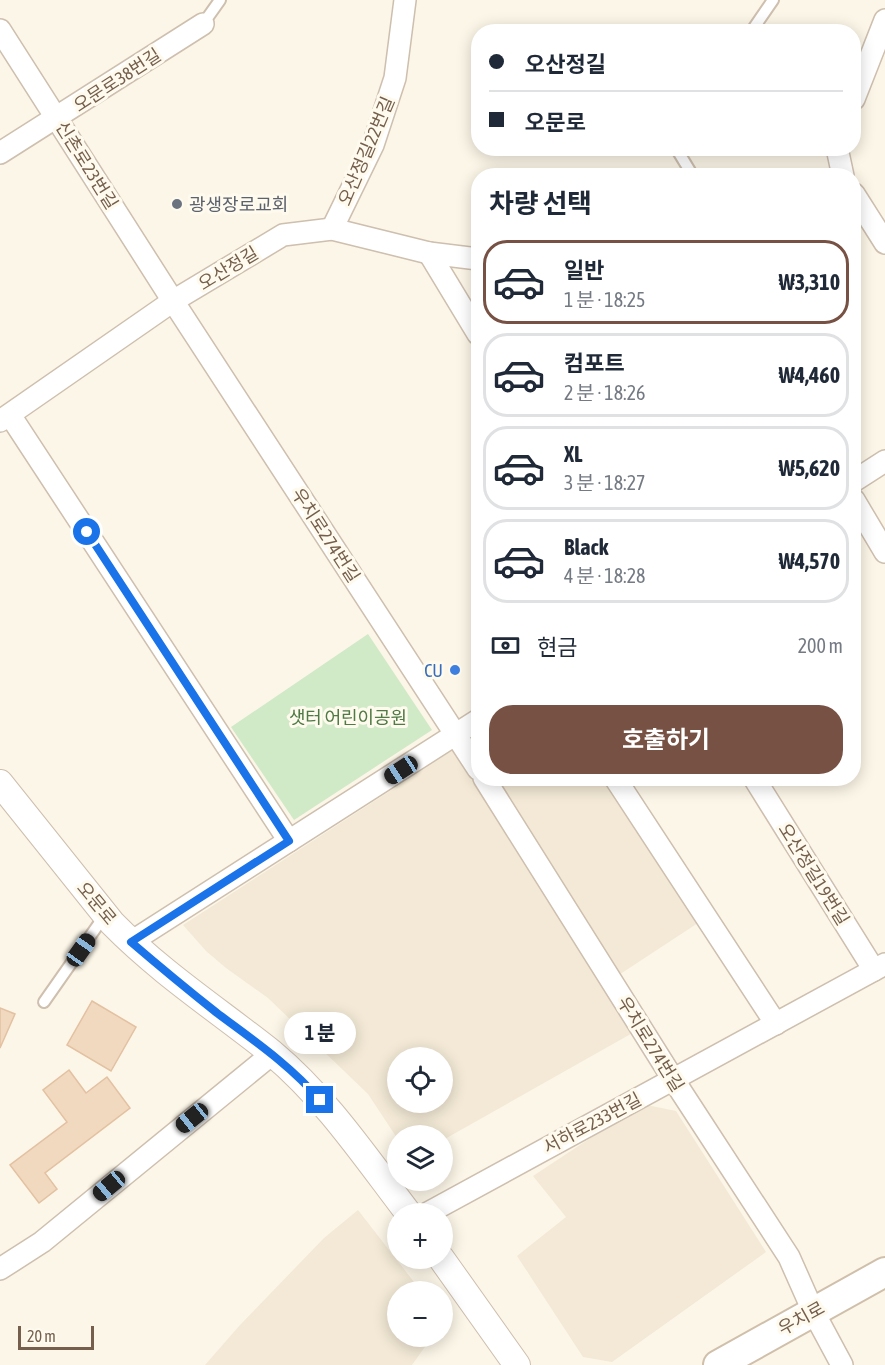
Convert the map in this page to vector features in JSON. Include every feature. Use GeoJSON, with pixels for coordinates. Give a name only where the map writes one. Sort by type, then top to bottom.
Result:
{"type":"FeatureCollection","features":[{"type":"Feature","properties":{"kind":"main road","name":"우치로"},"geometry":{"type":"LineString","coordinates":[[718,1365],[885,1272]]}},
{"type":"Feature","properties":{"kind":"street","name":"오산정길22번길"},"geometry":{"type":"LineString","coordinates":[[332,229],[373,144],[395,78],[405,0]]}},
{"type":"Feature","properties":{"kind":"street"},"geometry":{"type":"LineString","coordinates":[[861,81],[885,20]]}},
{"type":"Feature","properties":{"kind":"street","name":"오문로38번길"},"geometry":{"type":"LineString","coordinates":[[0,153],[203,24]]}},
{"type":"Feature","properties":{"kind":"street","name":"신촌로23번길"},"geometry":{"type":"LineString","coordinates":[[0,30],[173,301]]}},
{"type":"Feature","properties":{"kind":"street"},"geometry":{"type":"LineString","coordinates":[[861,205],[885,243]]}},
{"type":"Feature","properties":{"kind":"street","name":"오산정길"},"geometry":{"type":"LineString","coordinates":[[289,841],[138,610],[5,418],[173,301],[284,235],[332,229],[429,253],[471,259]]}},
{"type":"Feature","properties":{"kind":"street"},"geometry":{"type":"LineString","coordinates":[[429,253],[471,322]]}},
{"type":"Feature","properties":{"kind":"street","name":"우치로274번길"},"geometry":{"type":"LineString","coordinates":[[173,301],[471,758]]}},
{"type":"Feature","properties":{"kind":"street"},"geometry":{"type":"LineString","coordinates":[[861,476],[885,461]]}},
{"type":"Feature","properties":{"kind":"street"},"geometry":{"type":"LineString","coordinates":[[861,512],[885,552]]}},
{"type":"Feature","properties":{"kind":"street"},"geometry":{"type":"LineString","coordinates":[[131,942],[471,724]]}},
{"type":"Feature","properties":{"kind":"street","name":"오문로"},"geometry":{"type":"LineString","coordinates":[[0,783],[105,914],[131,942],[208,1006],[272,1054],[309,1087],[400,1203]]}},
{"type":"Feature","properties":{"kind":"street","name":"우치로274번길"},"geometry":{"type":"LineString","coordinates":[[489,786],[673,1079],[789,1257],[813,1311],[842,1365]]}},
{"type":"Feature","properties":{"kind":"street"},"geometry":{"type":"LineString","coordinates":[[620,786],[776,1024]]}},
{"type":"Feature","properties":{"kind":"street","name":"오산정길19번길"},"geometry":{"type":"LineString","coordinates":[[759,786],[880,967]]}},
{"type":"Feature","properties":{"kind":"street","name":"서하로233번길"},"geometry":{"type":"LineString","coordinates":[[446,1203],[880,967]]}},
{"type":"Feature","properties":{"kind":"street"},"geometry":{"type":"LineString","coordinates":[[0,1269],[42,1242],[272,1054]]}},
{"type":"Feature","properties":{"kind":"street"},"geometry":{"type":"LineString","coordinates":[[449,1269],[517,1365]]}},
{"type":"Feature","properties":{"kind":"lane"},"geometry":{"type":"LineString","coordinates":[[203,24],[220,0]]}},
{"type":"Feature","properties":{"kind":"lane"},"geometry":{"type":"LineString","coordinates":[[756,24],[773,0]]}},
{"type":"Feature","properties":{"kind":"lane"},"geometry":{"type":"LineString","coordinates":[[44,1002],[105,914]]}},
{"type":"Feature","properties":{"kind":"shaded area"},"geometry":{"type":"Polygon","coordinates":[[[471,739],[471,786],[612,786],[701,921],[605,984],[636,1031],[453,1134],[453,1125],[388,1125],[368,1094],[268,998],[206,951],[183,925],[471,739]]]}},
{"type":"Feature","properties":{"kind":"shaded area"},"geometry":{"type":"Polygon","coordinates":[[[642,1104],[676,1111],[766,1252],[612,1362],[583,1357],[517,1256],[566,1217],[533,1176],[642,1104]]]}},
{"type":"Feature","properties":{"kind":"shaded area"},"geometry":{"type":"Polygon","coordinates":[[[358,1210],[387,1247],[387,1269],[404,1269],[413,1281],[387,1281],[387,1347],[425,1347],[412,1365],[205,1365],[240,1325],[324,1238],[358,1210]]]}},
{"type":"Feature","properties":{"kind":"green space","name":"샛터 어린이공원"},"geometry":{"type":"Polygon","coordinates":[[[368,634],[432,730],[294,820],[231,727],[368,634]]]}},
{"type":"Feature","properties":{"kind":"building"},"geometry":{"type":"Polygon","coordinates":[[[92,1001],[136,1027],[111,1071],[67,1045],[92,1001]]]}},
{"type":"Feature","properties":{"kind":"building"},"geometry":{"type":"Polygon","coordinates":[[[0,1008],[15,1014],[0,1048],[0,1008]]]}},
{"type":"Feature","properties":{"kind":"building"},"geometry":{"type":"Polygon","coordinates":[[[69,1070],[86,1093],[107,1077],[130,1108],[45,1173],[57,1189],[39,1203],[10,1165],[67,1122],[43,1090],[69,1070]]]}},
{"type":"Feature","properties":{"kind":"place","name":"광생장로교회"},"geometry":{"type":"Point","coordinates":[177,204]}},
{"type":"Feature","properties":{"kind":"place","name":"CU"},"geometry":{"type":"Point","coordinates":[455,670]}},
{"type":"Feature","properties":{"kind":"route"},"geometry":{"type":"LineString","coordinates":[[87,532],[289,841],[131,942],[164,971],[272,1054],[320,1100]]}}]}
